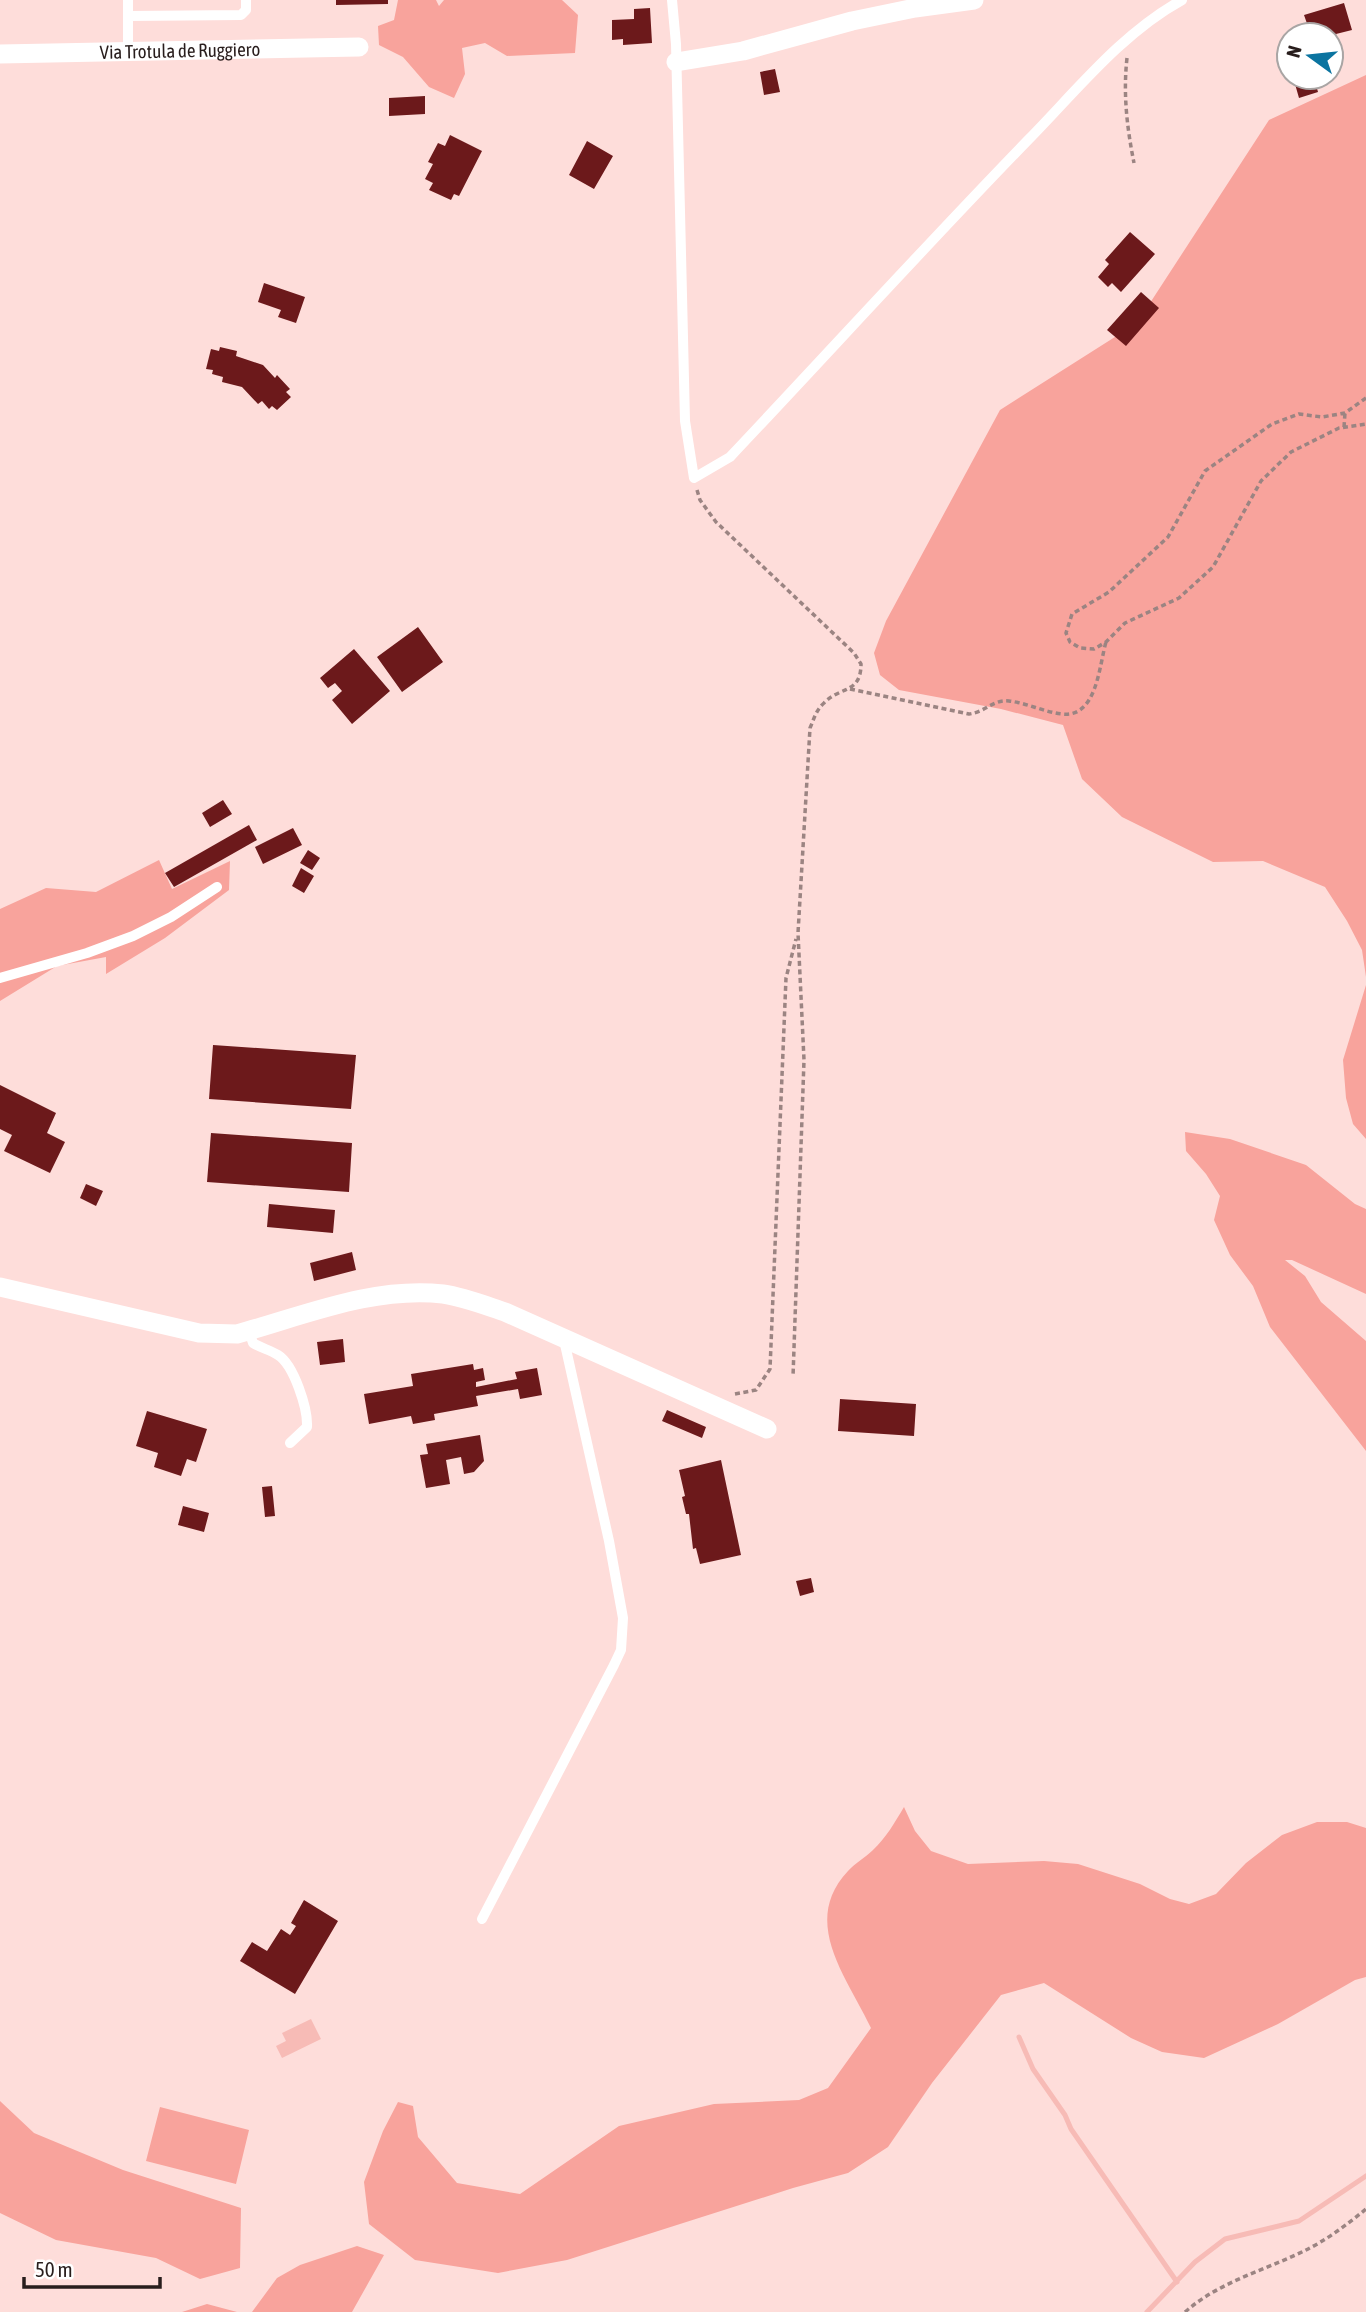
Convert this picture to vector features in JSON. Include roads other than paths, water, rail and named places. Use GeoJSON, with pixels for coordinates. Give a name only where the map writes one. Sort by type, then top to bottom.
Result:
{"type":"FeatureCollection","features":[{"type":"Feature","properties":{"kind":"street"},"geometry":{"type":"LineString","coordinates":[[676,62],[743,51],[852,21],[915,8],[974,0]]}},
{"type":"Feature","properties":{"kind":"street","name":"Via Trotula de Ruggiero"},"geometry":{"type":"LineString","coordinates":[[0,54],[359,47]]}},
{"type":"Feature","properties":{"kind":"street"},"geometry":{"type":"LineString","coordinates":[[0,1287],[199,1332],[226,1335],[373,1297],[427,1293],[471,1300],[505,1312],[767,1429]]}},
{"type":"Feature","properties":{"kind":"lane"},"geometry":{"type":"LineString","coordinates":[[128,0],[128,52]]}},
{"type":"Feature","properties":{"kind":"lane"},"geometry":{"type":"LineString","coordinates":[[128,16],[241,15],[246,10],[246,0]]}},
{"type":"Feature","properties":{"kind":"lane"},"geometry":{"type":"LineString","coordinates":[[672,0],[685,421],[694,478],[730,457],[995,174],[1120,46],[1158,13],[1182,0]]}},
{"type":"Feature","properties":{"kind":"lane"},"geometry":{"type":"LineString","coordinates":[[0,978],[87,953],[133,936],[171,917],[217,887]]}},
{"type":"Feature","properties":{"kind":"lane"},"geometry":{"type":"LineString","coordinates":[[249,1331],[253,1343],[276,1353],[286,1361],[303,1399],[308,1417],[307,1427],[290,1443]]}},
{"type":"Feature","properties":{"kind":"lane"},"geometry":{"type":"LineString","coordinates":[[482,1919],[614,1665],[621,1650],[624,1630],[609,1541],[564,1340]]}},
{"type":"Feature","properties":{"kind":"waterway"},"geometry":{"type":"LineString","coordinates":[[1019,2037],[1033,2069],[1065,2115],[1071,2129],[1177,2282]]}},
{"type":"Feature","properties":{"kind":"waterway"},"geometry":{"type":"LineString","coordinates":[[1147,2312],[1195,2262],[1225,2239],[1299,2221],[1366,2176]]}}]}
